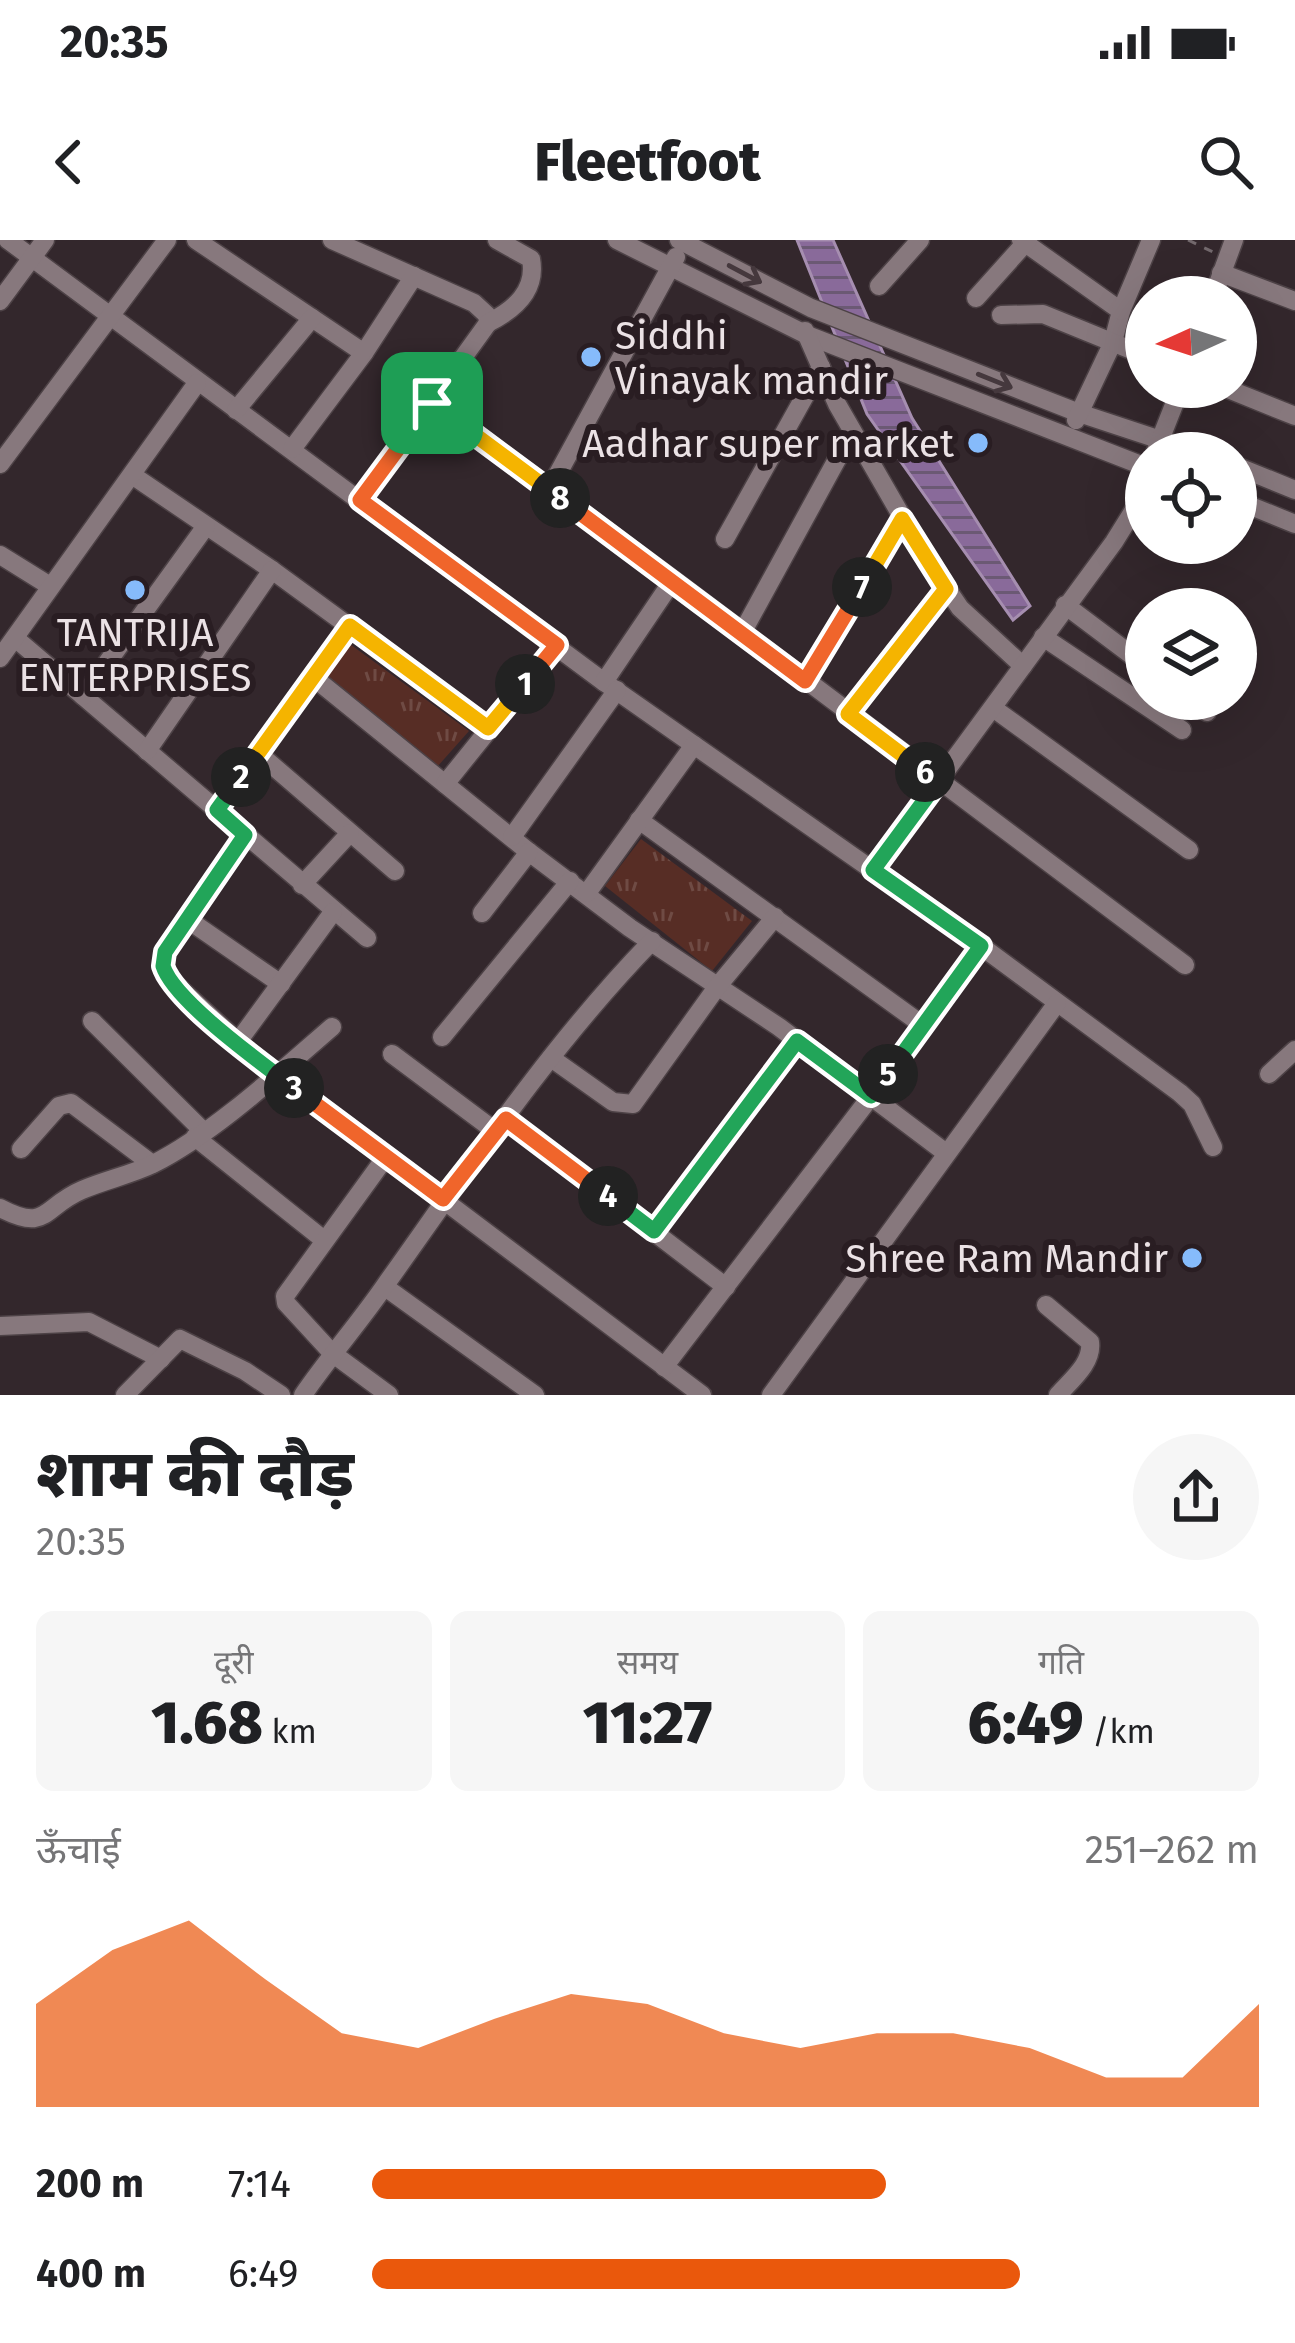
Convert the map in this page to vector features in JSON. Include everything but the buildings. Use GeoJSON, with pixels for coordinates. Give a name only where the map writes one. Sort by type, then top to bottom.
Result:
{"type":"FeatureCollection","features":[{"type":"Feature","properties":{"kind":"street"},"geometry":{"type":"LineString","coordinates":[[8,240],[610,686],[981,946],[1180,1093],[1198,1113],[1213,1147]]}},
{"type":"Feature","properties":{"kind":"street"},"geometry":{"type":"LineString","coordinates":[[0,301],[45,240]]}},
{"type":"Feature","properties":{"kind":"street"},"geometry":{"type":"LineString","coordinates":[[0,464],[167,240]]}},
{"type":"Feature","properties":{"kind":"street"},"geometry":{"type":"LineString","coordinates":[[196,240],[364,352]]}},
{"type":"Feature","properties":{"kind":"street"},"geometry":{"type":"LineString","coordinates":[[332,240],[474,303],[488,322]]}},
{"type":"Feature","properties":{"kind":"street"},"geometry":{"type":"LineString","coordinates":[[360,500],[488,322],[515,307],[525,295],[533,275],[531,259],[497,240]]}},
{"type":"Feature","properties":{"kind":"street"},"geometry":{"type":"LineString","coordinates":[[617,240],[815,338],[1125,461]]}},
{"type":"Feature","properties":{"kind":"street"},"geometry":{"type":"LineString","coordinates":[[878,286],[920,240]]}},
{"type":"Feature","properties":{"kind":"street"},"geometry":{"type":"LineString","coordinates":[[1068,438],[1113,342],[1151,240]]}},
{"type":"Feature","properties":{"kind":"street"},"geometry":{"type":"LineString","coordinates":[[549,490],[681,241],[805,305],[1125,432]]}},
{"type":"Feature","properties":{"kind":"street"},"geometry":{"type":"LineString","coordinates":[[976,298],[1024,241],[1121,311]]}},
{"type":"Feature","properties":{"kind":"street"},"geometry":{"type":"LineString","coordinates":[[1227,257],[1295,301]]}},
{"type":"Feature","properties":{"kind":"street"},"geometry":{"type":"LineString","coordinates":[[292,449],[414,277]]}},
{"type":"Feature","properties":{"kind":"street"},"geometry":{"type":"LineString","coordinates":[[805,305],[821,367],[902,519],[946,589],[1023,666]]}},
{"type":"Feature","properties":{"kind":"street"},"geometry":{"type":"LineString","coordinates":[[1001,315],[1043,314],[1125,347]]}},
{"type":"Feature","properties":{"kind":"street"},"geometry":{"type":"LineString","coordinates":[[236,410],[312,318]]}},
{"type":"Feature","properties":{"kind":"street"},"geometry":{"type":"LineString","coordinates":[[725,539],[821,367]]}},
{"type":"Feature","properties":{"kind":"street"},"geometry":{"type":"LineString","coordinates":[[0,658],[197,383]]}},
{"type":"Feature","properties":{"kind":"street"},"geometry":{"type":"LineString","coordinates":[[1257,401],[1295,416]]}},
{"type":"Feature","properties":{"kind":"street"},"geometry":{"type":"LineString","coordinates":[[432,403],[1185,965]]}},
{"type":"Feature","properties":{"kind":"street"},"geometry":{"type":"LineString","coordinates":[[742,633],[852,432]]}},
{"type":"Feature","properties":{"kind":"street"},"geometry":{"type":"LineString","coordinates":[[132,475],[272,570],[488,728]]}},
{"type":"Feature","properties":{"kind":"street"},"geometry":{"type":"LineString","coordinates":[[1257,475],[1295,490]]}},
{"type":"Feature","properties":{"kind":"street"},"geometry":{"type":"LineString","coordinates":[[1257,509],[1295,524]]}},
{"type":"Feature","properties":{"kind":"street"},"geometry":{"type":"LineString","coordinates":[[805,681],[902,519]]}},
{"type":"Feature","properties":{"kind":"street"},"geometry":{"type":"LineString","coordinates":[[873,870],[1125,522]]}},
{"type":"Feature","properties":{"kind":"street"},"geometry":{"type":"LineString","coordinates":[[83,696],[206,526]]}},
{"type":"Feature","properties":{"kind":"street"},"geometry":{"type":"LineString","coordinates":[[0,555],[50,586]]}},
{"type":"Feature","properties":{"kind":"street"},"geometry":{"type":"LineString","coordinates":[[147,751],[272,570]]}},
{"type":"Feature","properties":{"kind":"street"},"geometry":{"type":"LineString","coordinates":[[512,837],[673,580]]}},
{"type":"Feature","properties":{"kind":"street"},"geometry":{"type":"LineString","coordinates":[[848,714],[946,589]]}},
{"type":"Feature","properties":{"kind":"street"},"geometry":{"type":"LineString","coordinates":[[1062,609],[1125,652]]}},
{"type":"Feature","properties":{"kind":"street"},"geometry":{"type":"LineString","coordinates":[[217,810],[350,626]]}},
{"type":"Feature","properties":{"kind":"street"},"geometry":{"type":"LineString","coordinates":[[1044,634],[1182,730]]}},
{"type":"Feature","properties":{"kind":"street"},"geometry":{"type":"LineString","coordinates":[[15,638],[367,938]]}},
{"type":"Feature","properties":{"kind":"street"},"geometry":{"type":"LineString","coordinates":[[445,784],[557,645]]}},
{"type":"Feature","properties":{"kind":"street"},"geometry":{"type":"LineString","coordinates":[[313,676],[529,852],[797,1041],[946,1154]]}},
{"type":"Feature","properties":{"kind":"street"},"geometry":{"type":"LineString","coordinates":[[993,708],[1189,850]]}},
{"type":"Feature","properties":{"kind":"street"},"geometry":{"type":"LineString","coordinates":[[587,893],[694,745]]}},
{"type":"Feature","properties":{"kind":"street"},"geometry":{"type":"LineString","coordinates":[[258,754],[395,871]]}},
{"type":"Feature","properties":{"kind":"street"},"geometry":{"type":"LineString","coordinates":[[639,820],[924,1026]]}},
{"type":"Feature","properties":{"kind":"street"},"geometry":{"type":"LineString","coordinates":[[302,885],[350,833]]}},
{"type":"Feature","properties":{"kind":"street"},"geometry":{"type":"LineString","coordinates":[[245,835],[165,952],[165,975],[277,1075],[702,1395]]}},
{"type":"Feature","properties":{"kind":"street"},"geometry":{"type":"LineString","coordinates":[[482,914],[529,852]]}},
{"type":"Feature","properties":{"kind":"street"},"geometry":{"type":"LineString","coordinates":[[442,1037],[570,881]]}},
{"type":"Feature","properties":{"kind":"street"},"geometry":{"type":"LineString","coordinates":[[237,1043],[333,912]]}},
{"type":"Feature","properties":{"kind":"street"},"geometry":{"type":"LineString","coordinates":[[551,1058],[613,1102],[633,1104],[717,987],[775,917]]}},
{"type":"Feature","properties":{"kind":"street"},"geometry":{"type":"LineString","coordinates":[[187,919],[281,984]]}},
{"type":"Feature","properties":{"kind":"street"},"geometry":{"type":"LineString","coordinates":[[303,1395],[385,1287],[443,1199],[593,1002],[652,941]]}},
{"type":"Feature","properties":{"kind":"street"},"geometry":{"type":"LineString","coordinates":[[664,1367],[981,946]]}},
{"type":"Feature","properties":{"kind":"street"},"geometry":{"type":"LineString","coordinates":[[771,1395],[1057,1003]]}},
{"type":"Feature","properties":{"kind":"street"},"geometry":{"type":"LineString","coordinates":[[92,1021],[199,1134],[324,1240]]}},
{"type":"Feature","properties":{"kind":"street"},"geometry":{"type":"LineString","coordinates":[[0,1208],[33,1220],[82,1190],[152,1164],[277,1075],[332,1027]]}},
{"type":"Feature","properties":{"kind":"street"},"geometry":{"type":"LineString","coordinates":[[654,1231],[797,1041]]}},
{"type":"Feature","properties":{"kind":"street"},"geometry":{"type":"LineString","coordinates":[[1269,1074],[1295,1049]]}},
{"type":"Feature","properties":{"kind":"street"},"geometry":{"type":"LineString","coordinates":[[392,1054],[654,1231],[726,1287]]}},
{"type":"Feature","properties":{"kind":"street"},"geometry":{"type":"LineString","coordinates":[[21,1149],[59,1106],[71,1103],[152,1164]]}},
{"type":"Feature","properties":{"kind":"street"},"geometry":{"type":"LineString","coordinates":[[385,1158],[285,1296],[286,1303],[332,1353],[388,1395]]}},
{"type":"Feature","properties":{"kind":"street"},"geometry":{"type":"LineString","coordinates":[[385,1287],[535,1395]]}},
{"type":"Feature","properties":{"kind":"street"},"geometry":{"type":"LineString","coordinates":[[1046,1305],[1090,1342],[1092,1349],[1058,1395]]}},
{"type":"Feature","properties":{"kind":"street"},"geometry":{"type":"LineString","coordinates":[[0,1326],[79,1320],[107,1329],[161,1359]]}},
{"type":"Feature","properties":{"kind":"street"},"geometry":{"type":"LineString","coordinates":[[125,1395],[180,1339],[279,1394]]}},
{"type":"Feature","properties":{"kind":"path"},"geometry":{"type":"LineString","coordinates":[[1188,240],[1227,257]]}},
{"type":"Feature","properties":{"kind":"green space"},"geometry":{"type":"Polygon","coordinates":[[[347,642],[469,731],[437,767],[324,678],[347,642]]]}},
{"type":"Feature","properties":{"kind":"green space"},"geometry":{"type":"Polygon","coordinates":[[[641,839],[752,921],[712,971],[605,886],[641,839]]]}},
{"type":"Feature","properties":{"kind":"shaded area"},"geometry":{"type":"Polygon","coordinates":[[[797,240],[833,240],[912,418],[1030,606],[1013,620],[867,414],[797,240]]]}},
{"type":"Feature","properties":{"kind":"place","name":"Siddhi Vinayak mandir"},"geometry":{"type":"Point","coordinates":[591,357]}},
{"type":"Feature","properties":{"kind":"place","name":"Aadhar super market"},"geometry":{"type":"Point","coordinates":[978,443]}},
{"type":"Feature","properties":{"kind":"place","name":"TANTRIJA ENTERPRISES"},"geometry":{"type":"Point","coordinates":[135,590]}},
{"type":"Feature","properties":{"kind":"place","name":"Shree Ram Mandir"},"geometry":{"type":"Point","coordinates":[1192,1258]}},
{"type":"Feature","properties":{"kind":"route"},"geometry":{"type":"LineString","coordinates":[[432,403],[805,681],[902,519],[946,589],[848,714],[938,782],[873,870],[981,946],[871,1096],[797,1041],[654,1231],[506,1119],[443,1199],[259,1061],[165,975],[165,952],[245,835],[217,810],[350,626],[488,728],[557,645],[360,500],[432,403]]}}]}
